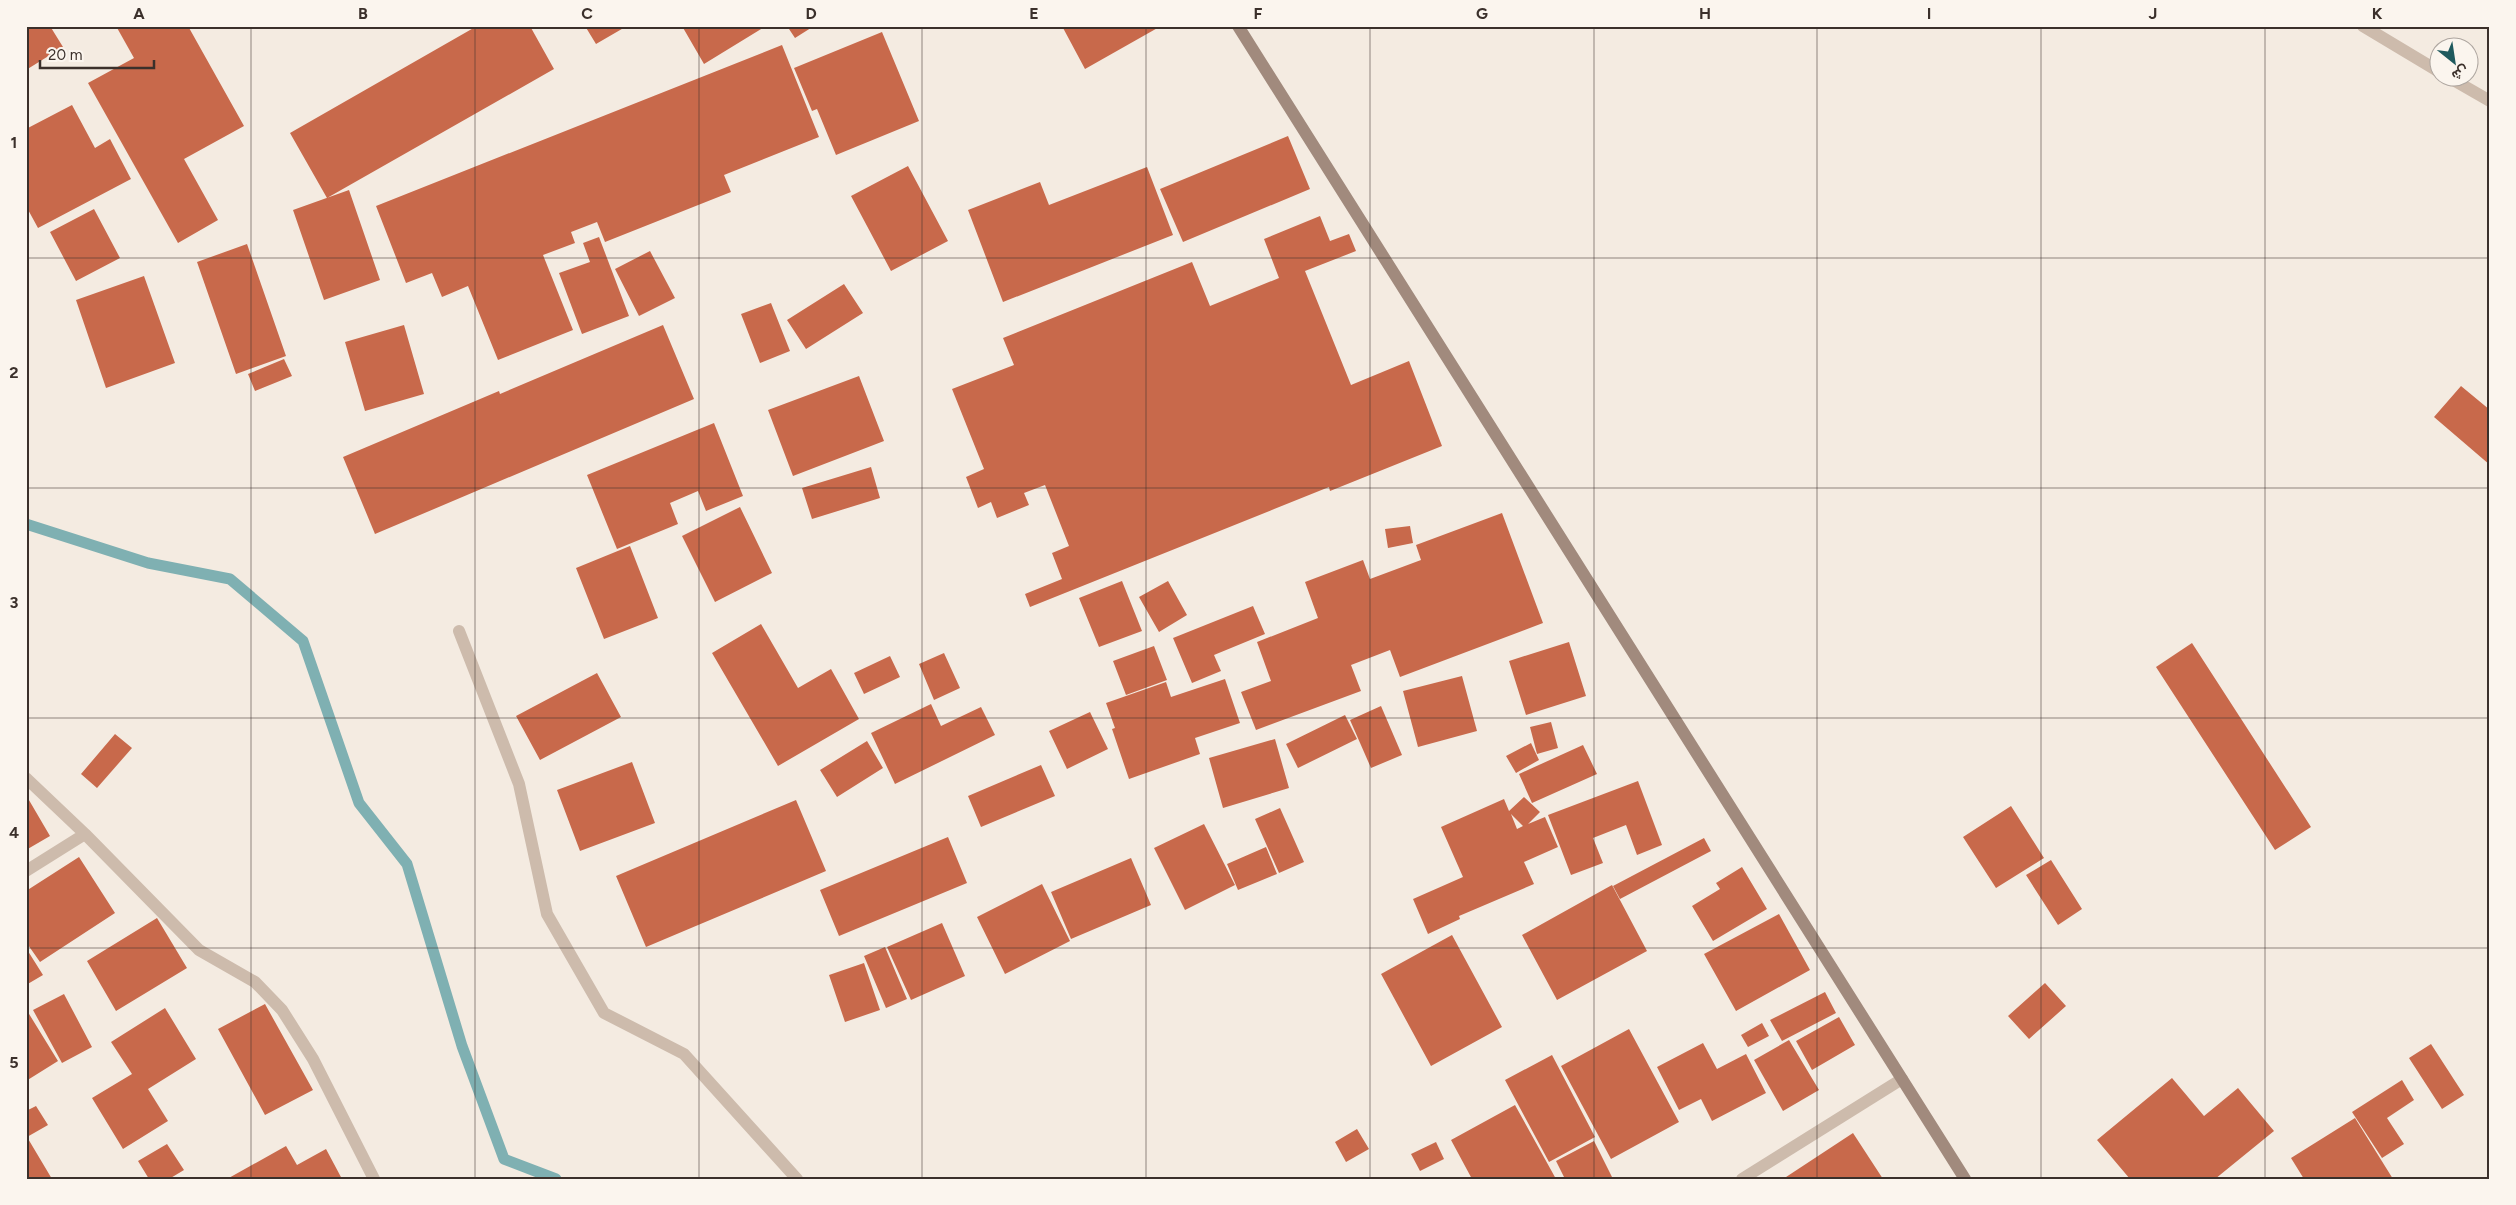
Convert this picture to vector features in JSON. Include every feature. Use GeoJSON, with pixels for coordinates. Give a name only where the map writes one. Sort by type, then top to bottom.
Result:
{"type":"FeatureCollection","features":[{"type":"Feature","properties":{"kind":"main road"},"geometry":{"type":"LineString","coordinates":[[1238,26],[1965,1179]]}},
{"type":"Feature","properties":{"kind":"street"},"geometry":{"type":"LineString","coordinates":[[2363,26],[2428,65]]}},
{"type":"Feature","properties":{"kind":"street"},"geometry":{"type":"LineString","coordinates":[[2467,88],[2490,101]]}},
{"type":"Feature","properties":{"kind":"street"},"geometry":{"type":"LineString","coordinates":[[459,631],[520,784],[546,914],[604,1013],[684,1054],[797,1179]]}},
{"type":"Feature","properties":{"kind":"street"},"geometry":{"type":"LineString","coordinates":[[26,778],[85,834],[199,950],[255,982],[282,1010],[313,1059],[374,1179]]}},
{"type":"Feature","properties":{"kind":"street"},"geometry":{"type":"LineString","coordinates":[[26,871],[85,834]]}},
{"type":"Feature","properties":{"kind":"street"},"geometry":{"type":"LineString","coordinates":[[1742,1179],[1902,1079]]}},
{"type":"Feature","properties":{"kind":"building"},"geometry":{"type":"Polygon","coordinates":[[[26,26],[50,26],[63,47],[26,70],[26,26]]]}},
{"type":"Feature","properties":{"kind":"building"},"geometry":{"type":"Polygon","coordinates":[[[116,26],[188,26],[244,126],[184,159],[218,220],[178,243],[88,83],[134,58],[116,26]]]}},
{"type":"Feature","properties":{"kind":"building"},"geometry":{"type":"Polygon","coordinates":[[[477,26],[530,26],[554,69],[327,198],[290,133],[477,26]]]}},
{"type":"Feature","properties":{"kind":"building"},"geometry":{"type":"Polygon","coordinates":[[[585,26],[627,26],[596,44],[585,26]]]}},
{"type":"Feature","properties":{"kind":"building"},"geometry":{"type":"Polygon","coordinates":[[[682,26],[766,26],[704,64],[682,26]]]}},
{"type":"Feature","properties":{"kind":"building"},"geometry":{"type":"Polygon","coordinates":[[[787,26],[814,26],[795,38],[787,26]]]}},
{"type":"Feature","properties":{"kind":"building"},"geometry":{"type":"Polygon","coordinates":[[[1062,26],[1161,26],[1085,69],[1062,26]]]}},
{"type":"Feature","properties":{"kind":"building"},"geometry":{"type":"Polygon","coordinates":[[[882,32],[919,121],[836,155],[817,109],[812,111],[794,68],[882,32]]]}},
{"type":"Feature","properties":{"kind":"building"},"geometry":{"type":"Polygon","coordinates":[[[782,45],[819,137],[724,175],[731,192],[605,242],[597,222],[571,232],[575,243],[543,255],[573,330],[498,360],[468,286],[442,297],[432,273],[406,283],[376,206],[782,45]]]}},
{"type":"Feature","properties":{"kind":"building"},"geometry":{"type":"Polygon","coordinates":[[[72,105],[95,148],[110,139],[131,179],[38,228],[26,206],[26,129],[72,105]]]}},
{"type":"Feature","properties":{"kind":"building"},"geometry":{"type":"Polygon","coordinates":[[[1288,136],[1310,189],[1183,242],[1160,189],[1288,136]]]}},
{"type":"Feature","properties":{"kind":"building"},"geometry":{"type":"Polygon","coordinates":[[[908,166],[948,241],[891,271],[851,196],[908,166]]]}},
{"type":"Feature","properties":{"kind":"building"},"geometry":{"type":"Polygon","coordinates":[[[1147,167],[1173,235],[1003,302],[968,210],[1040,182],[1049,205],[1147,167]]]}},
{"type":"Feature","properties":{"kind":"building"},"geometry":{"type":"Polygon","coordinates":[[[349,190],[380,280],[324,300],[293,210],[349,190]]]}},
{"type":"Feature","properties":{"kind":"building"},"geometry":{"type":"Polygon","coordinates":[[[94,209],[120,258],[76,281],[50,232],[94,209]]]}},
{"type":"Feature","properties":{"kind":"building"},"geometry":{"type":"Polygon","coordinates":[[[1320,216],[1330,241],[1349,234],[1356,251],[1305,271],[1351,385],[1409,361],[1442,446],[1330,491],[1329,487],[1030,607],[1025,594],[1062,579],[1052,553],[1069,546],[1045,485],[1024,493],[1029,505],[997,518],[991,502],[978,508],[966,477],[984,469],[952,389],[1014,365],[1003,338],[1192,262],[1210,306],[1279,278],[1264,239],[1320,216]]]}},
{"type":"Feature","properties":{"kind":"building"},"geometry":{"type":"Polygon","coordinates":[[[599,237],[629,316],[582,334],[559,273],[590,262],[583,243],[599,237]]]}},
{"type":"Feature","properties":{"kind":"building"},"geometry":{"type":"Polygon","coordinates":[[[247,244],[286,356],[236,374],[197,262],[247,244]]]}},
{"type":"Feature","properties":{"kind":"building"},"geometry":{"type":"Polygon","coordinates":[[[650,251],[675,298],[639,316],[615,269],[650,251]]]}},
{"type":"Feature","properties":{"kind":"building"},"geometry":{"type":"Polygon","coordinates":[[[144,276],[175,363],[106,388],[76,300],[144,276]]]}},
{"type":"Feature","properties":{"kind":"building"},"geometry":{"type":"Polygon","coordinates":[[[844,284],[863,313],[806,349],[787,320],[844,284]]]}},
{"type":"Feature","properties":{"kind":"building"},"geometry":{"type":"Polygon","coordinates":[[[771,303],[790,351],[760,363],[741,314],[771,303]]]}},
{"type":"Feature","properties":{"kind":"building"},"geometry":{"type":"Polygon","coordinates":[[[404,325],[424,394],[365,411],[345,342],[404,325]]]}},
{"type":"Feature","properties":{"kind":"building"},"geometry":{"type":"Polygon","coordinates":[[[663,325],[694,399],[375,534],[343,457],[499,391],[500,394],[663,325]]]}},
{"type":"Feature","properties":{"kind":"building"},"geometry":{"type":"Polygon","coordinates":[[[284,359],[292,376],[255,391],[248,374],[284,359]]]}},
{"type":"Feature","properties":{"kind":"building"},"geometry":{"type":"Polygon","coordinates":[[[859,376],[884,441],[793,476],[768,410],[859,376]]]}},
{"type":"Feature","properties":{"kind":"building"},"geometry":{"type":"Polygon","coordinates":[[[2461,386],[2490,410],[2490,465],[2434,417],[2461,386]]]}},
{"type":"Feature","properties":{"kind":"building"},"geometry":{"type":"Polygon","coordinates":[[[714,423],[743,496],[706,511],[698,491],[670,503],[678,524],[617,549],[587,475],[714,423]]]}},
{"type":"Feature","properties":{"kind":"building"},"geometry":{"type":"Polygon","coordinates":[[[871,467],[880,498],[812,519],[802,488],[871,467]]]}},
{"type":"Feature","properties":{"kind":"building"},"geometry":{"type":"Polygon","coordinates":[[[740,507],[772,573],[715,602],[682,536],[740,507]]]}},
{"type":"Feature","properties":{"kind":"building"},"geometry":{"type":"Polygon","coordinates":[[[1502,513],[1543,623],[1400,677],[1390,650],[1351,665],[1361,691],[1256,730],[1241,692],[1271,681],[1257,642],[1318,618],[1305,582],[1363,560],[1370,579],[1421,560],[1416,545],[1502,513]]]}},
{"type":"Feature","properties":{"kind":"building"},"geometry":{"type":"Polygon","coordinates":[[[1410,526],[1413,543],[1388,548],[1385,529],[1410,526]]]}},
{"type":"Feature","properties":{"kind":"building"},"geometry":{"type":"Polygon","coordinates":[[[630,546],[658,618],[604,639],[576,568],[630,546]]]}},
{"type":"Feature","properties":{"kind":"building"},"geometry":{"type":"Polygon","coordinates":[[[1122,581],[1142,631],[1099,647],[1079,598],[1122,581]]]}},
{"type":"Feature","properties":{"kind":"building"},"geometry":{"type":"Polygon","coordinates":[[[1168,581],[1187,615],[1159,632],[1139,597],[1168,581]]]}},
{"type":"Feature","properties":{"kind":"building"},"geometry":{"type":"Polygon","coordinates":[[[1253,606],[1265,634],[1214,655],[1221,671],[1192,683],[1173,638],[1253,606]]]}},
{"type":"Feature","properties":{"kind":"building"},"geometry":{"type":"Polygon","coordinates":[[[761,624],[798,688],[831,669],[859,719],[778,766],[712,653],[761,624]]]}},
{"type":"Feature","properties":{"kind":"building"},"geometry":{"type":"Polygon","coordinates":[[[1569,642],[1586,696],[1526,715],[1509,661],[1569,642]]]}},
{"type":"Feature","properties":{"kind":"building"},"geometry":{"type":"Polygon","coordinates":[[[2192,643],[2311,827],[2275,850],[2156,667],[2192,643]]]}},
{"type":"Feature","properties":{"kind":"building"},"geometry":{"type":"Polygon","coordinates":[[[1154,646],[1167,680],[1126,695],[1113,661],[1154,646]]]}},
{"type":"Feature","properties":{"kind":"building"},"geometry":{"type":"Polygon","coordinates":[[[944,653],[960,688],[934,700],[919,664],[944,653]]]}},
{"type":"Feature","properties":{"kind":"building"},"geometry":{"type":"Polygon","coordinates":[[[890,656],[900,677],[864,694],[854,673],[890,656]]]}},
{"type":"Feature","properties":{"kind":"building"},"geometry":{"type":"Polygon","coordinates":[[[597,673],[621,717],[540,760],[516,716],[597,673]]]}},
{"type":"Feature","properties":{"kind":"building"},"geometry":{"type":"Polygon","coordinates":[[[1462,676],[1477,731],[1418,747],[1403,691],[1462,676]]]}},
{"type":"Feature","properties":{"kind":"building"},"geometry":{"type":"Polygon","coordinates":[[[1225,679],[1240,723],[1195,738],[1200,754],[1129,779],[1112,729],[1115,728],[1106,703],[1166,682],[1171,697],[1225,679]]]}},
{"type":"Feature","properties":{"kind":"building"},"geometry":{"type":"Polygon","coordinates":[[[931,704],[941,726],[981,707],[995,735],[895,784],[871,733],[931,704]]]}},
{"type":"Feature","properties":{"kind":"building"},"geometry":{"type":"Polygon","coordinates":[[[1381,706],[1402,755],[1371,768],[1350,720],[1381,706]]]}},
{"type":"Feature","properties":{"kind":"building"},"geometry":{"type":"Polygon","coordinates":[[[1090,712],[1108,749],[1067,769],[1049,731],[1090,712]]]}},
{"type":"Feature","properties":{"kind":"building"},"geometry":{"type":"Polygon","coordinates":[[[1345,715],[1357,739],[1298,768],[1286,744],[1345,715]]]}},
{"type":"Feature","properties":{"kind":"building"},"geometry":{"type":"Polygon","coordinates":[[[1551,722],[1558,748],[1537,754],[1530,727],[1551,722]]]}},
{"type":"Feature","properties":{"kind":"building"},"geometry":{"type":"Polygon","coordinates":[[[115,734],[132,748],[97,788],[81,774],[115,734]]]}},
{"type":"Feature","properties":{"kind":"building"},"geometry":{"type":"Polygon","coordinates":[[[1275,739],[1289,788],[1223,808],[1209,758],[1275,739]]]}},
{"type":"Feature","properties":{"kind":"building"},"geometry":{"type":"Polygon","coordinates":[[[867,741],[883,768],[837,797],[820,770],[867,741]]]}},
{"type":"Feature","properties":{"kind":"building"},"geometry":{"type":"Polygon","coordinates":[[[1531,743],[1539,760],[1516,773],[1506,756],[1531,743]]]}},
{"type":"Feature","properties":{"kind":"building"},"geometry":{"type":"Polygon","coordinates":[[[1583,745],[1597,774],[1532,803],[1519,774],[1583,745]]]}},
{"type":"Feature","properties":{"kind":"building"},"geometry":{"type":"Polygon","coordinates":[[[632,762],[655,823],[580,851],[557,790],[632,762]]]}},
{"type":"Feature","properties":{"kind":"building"},"geometry":{"type":"Polygon","coordinates":[[[1041,765],[1055,796],[981,827],[968,796],[1041,765]]]}},
{"type":"Feature","properties":{"kind":"building"},"geometry":{"type":"Polygon","coordinates":[[[1638,781],[1662,845],[1637,855],[1626,825],[1593,838],[1603,863],[1571,875],[1548,815],[1638,781]]]}},
{"type":"Feature","properties":{"kind":"building"},"geometry":{"type":"Polygon","coordinates":[[[26,795],[50,836],[26,850],[26,795]]]}},
{"type":"Feature","properties":{"kind":"building"},"geometry":{"type":"Polygon","coordinates":[[[1524,797],[1540,812],[1528,824],[1545,817],[1558,847],[1524,862],[1534,884],[1459,916],[1460,919],[1428,934],[1413,899],[1463,877],[1441,827],[1504,799],[1509,811],[1524,797]],[[1511,814],[1517,829],[1523,826],[1511,814]]]}},
{"type":"Feature","properties":{"kind":"building"},"geometry":{"type":"Polygon","coordinates":[[[796,800],[826,871],[646,947],[616,876],[796,800]]]}},
{"type":"Feature","properties":{"kind":"building"},"geometry":{"type":"Polygon","coordinates":[[[2011,806],[2044,858],[1996,888],[1963,837],[2011,806]]]}},
{"type":"Feature","properties":{"kind":"building"},"geometry":{"type":"Polygon","coordinates":[[[1280,808],[1304,862],[1279,873],[1255,819],[1280,808]]]}},
{"type":"Feature","properties":{"kind":"building"},"geometry":{"type":"Polygon","coordinates":[[[1204,824],[1235,885],[1185,910],[1154,848],[1204,824]]]}},
{"type":"Feature","properties":{"kind":"building"},"geometry":{"type":"Polygon","coordinates":[[[948,837],[967,883],[839,936],[820,890],[948,837]]]}},
{"type":"Feature","properties":{"kind":"building"},"geometry":{"type":"Polygon","coordinates":[[[1704,838],[1711,851],[1620,899],[1613,886],[1704,838]]]}},
{"type":"Feature","properties":{"kind":"building"},"geometry":{"type":"Polygon","coordinates":[[[1266,847],[1277,874],[1238,890],[1227,864],[1266,847]]]}},
{"type":"Feature","properties":{"kind":"building"},"geometry":{"type":"Polygon","coordinates":[[[79,857],[115,913],[40,962],[26,942],[26,891],[79,857]]]}},
{"type":"Feature","properties":{"kind":"building"},"geometry":{"type":"Polygon","coordinates":[[[1131,858],[1151,905],[1071,939],[1051,892],[1131,858]]]}},
{"type":"Feature","properties":{"kind":"building"},"geometry":{"type":"Polygon","coordinates":[[[2051,860],[2082,909],[2058,925],[2026,875],[2051,860]]]}},
{"type":"Feature","properties":{"kind":"building"},"geometry":{"type":"Polygon","coordinates":[[[1742,867],[1767,909],[1713,941],[1692,906],[1720,889],[1716,883],[1742,867]]]}},
{"type":"Feature","properties":{"kind":"building"},"geometry":{"type":"Polygon","coordinates":[[[1042,884],[1070,941],[1005,974],[977,917],[1042,884]]]}},
{"type":"Feature","properties":{"kind":"building"},"geometry":{"type":"Polygon","coordinates":[[[1612,885],[1647,951],[1557,1000],[1522,935],[1612,885]]]}},
{"type":"Feature","properties":{"kind":"building"},"geometry":{"type":"Polygon","coordinates":[[[1779,914],[1810,970],[1736,1011],[1704,954],[1779,914]]]}},
{"type":"Feature","properties":{"kind":"building"},"geometry":{"type":"Polygon","coordinates":[[[157,918],[187,968],[116,1011],[87,961],[157,918]]]}},
{"type":"Feature","properties":{"kind":"building"},"geometry":{"type":"Polygon","coordinates":[[[942,923],[965,976],[911,1000],[887,947],[942,923]]]}},
{"type":"Feature","properties":{"kind":"building"},"geometry":{"type":"Polygon","coordinates":[[[1452,935],[1502,1027],[1431,1066],[1381,974],[1452,935]]]}},
{"type":"Feature","properties":{"kind":"building"},"geometry":{"type":"Polygon","coordinates":[[[885,947],[907,999],[886,1008],[864,956],[885,947]]]}},
{"type":"Feature","properties":{"kind":"building"},"geometry":{"type":"Polygon","coordinates":[[[26,948],[43,975],[26,985],[26,948]]]}},
{"type":"Feature","properties":{"kind":"building"},"geometry":{"type":"Polygon","coordinates":[[[864,963],[880,1010],[845,1022],[829,975],[864,963]]]}},
{"type":"Feature","properties":{"kind":"building"},"geometry":{"type":"Polygon","coordinates":[[[2045,983],[2066,1006],[2029,1039],[2008,1016],[2045,983]]]}},
{"type":"Feature","properties":{"kind":"building"},"geometry":{"type":"Polygon","coordinates":[[[1825,992],[1836,1013],[1782,1041],[1770,1020],[1825,992]]]}},
{"type":"Feature","properties":{"kind":"building"},"geometry":{"type":"Polygon","coordinates":[[[64,994],[92,1047],[62,1063],[33,1010],[64,994]]]}},
{"type":"Feature","properties":{"kind":"building"},"geometry":{"type":"Polygon","coordinates":[[[265,1004],[313,1090],[265,1115],[218,1029],[265,1004]]]}},
{"type":"Feature","properties":{"kind":"building"},"geometry":{"type":"Polygon","coordinates":[[[165,1008],[196,1059],[148,1089],[168,1121],[123,1149],[92,1098],[132,1074],[111,1042],[165,1008]]]}},
{"type":"Feature","properties":{"kind":"building"},"geometry":{"type":"Polygon","coordinates":[[[26,1009],[58,1061],[26,1081],[26,1009]]]}},
{"type":"Feature","properties":{"kind":"building"},"geometry":{"type":"Polygon","coordinates":[[[1839,1017],[1855,1045],[1812,1070],[1796,1041],[1839,1017]]]}},
{"type":"Feature","properties":{"kind":"building"},"geometry":{"type":"Polygon","coordinates":[[[1762,1023],[1769,1036],[1748,1047],[1741,1035],[1762,1023]]]}},
{"type":"Feature","properties":{"kind":"building"},"geometry":{"type":"Polygon","coordinates":[[[1629,1029],[1679,1122],[1611,1159],[1561,1066],[1629,1029]]]}},
{"type":"Feature","properties":{"kind":"building"},"geometry":{"type":"Polygon","coordinates":[[[1789,1040],[1819,1090],[1783,1111],[1754,1060],[1789,1040]]]}},
{"type":"Feature","properties":{"kind":"building"},"geometry":{"type":"Polygon","coordinates":[[[1703,1043],[1717,1069],[1746,1054],[1766,1093],[1712,1121],[1701,1099],[1679,1110],[1657,1067],[1703,1043]]]}},
{"type":"Feature","properties":{"kind":"building"},"geometry":{"type":"Polygon","coordinates":[[[2431,1044],[2464,1095],[2442,1109],[2409,1058],[2431,1044]]]}},
{"type":"Feature","properties":{"kind":"building"},"geometry":{"type":"Polygon","coordinates":[[[1552,1055],[1595,1137],[1549,1162],[1505,1080],[1552,1055]]]}},
{"type":"Feature","properties":{"kind":"building"},"geometry":{"type":"Polygon","coordinates":[[[2172,1078],[2204,1116],[2238,1088],[2274,1131],[2215,1179],[2130,1179],[2097,1140],[2172,1078]]]}},
{"type":"Feature","properties":{"kind":"building"},"geometry":{"type":"Polygon","coordinates":[[[2402,1080],[2414,1100],[2387,1118],[2404,1144],[2382,1158],[2352,1112],[2402,1080]]]}},
{"type":"Feature","properties":{"kind":"building"},"geometry":{"type":"Polygon","coordinates":[[[1515,1105],[1556,1179],[1472,1179],[1451,1140],[1515,1105]]]}},
{"type":"Feature","properties":{"kind":"building"},"geometry":{"type":"Polygon","coordinates":[[[36,1106],[48,1125],[27,1137],[52,1179],[26,1179],[26,1111],[36,1106]]]}},
{"type":"Feature","properties":{"kind":"building"},"geometry":{"type":"Polygon","coordinates":[[[2355,1118],[2393,1179],[2304,1179],[2291,1158],[2355,1118]]]}},
{"type":"Feature","properties":{"kind":"building"},"geometry":{"type":"Polygon","coordinates":[[[1357,1129],[1369,1149],[1346,1162],[1335,1142],[1357,1129]]]}},
{"type":"Feature","properties":{"kind":"building"},"geometry":{"type":"Polygon","coordinates":[[[1853,1133],[1883,1179],[1783,1179],[1853,1133]]]}},
{"type":"Feature","properties":{"kind":"building"},"geometry":{"type":"Polygon","coordinates":[[[1594,1141],[1613,1179],[1565,1179],[1556,1161],[1594,1141]]]}},
{"type":"Feature","properties":{"kind":"building"},"geometry":{"type":"Polygon","coordinates":[[[1436,1142],[1444,1159],[1420,1171],[1411,1154],[1436,1142]]]}},
{"type":"Feature","properties":{"kind":"building"},"geometry":{"type":"Polygon","coordinates":[[[167,1144],[184,1170],[169,1179],[149,1179],[138,1161],[167,1144]]]}},
{"type":"Feature","properties":{"kind":"building"},"geometry":{"type":"Polygon","coordinates":[[[286,1146],[297,1165],[326,1149],[342,1179],[227,1179],[286,1146]]]}},
{"type":"Feature","properties":{"kind":"waterway"},"geometry":{"type":"LineString","coordinates":[[26,524],[148,563],[230,579],[303,641],[359,803],[407,864],[462,1046],[504,1159],[556,1179]]}}]}
